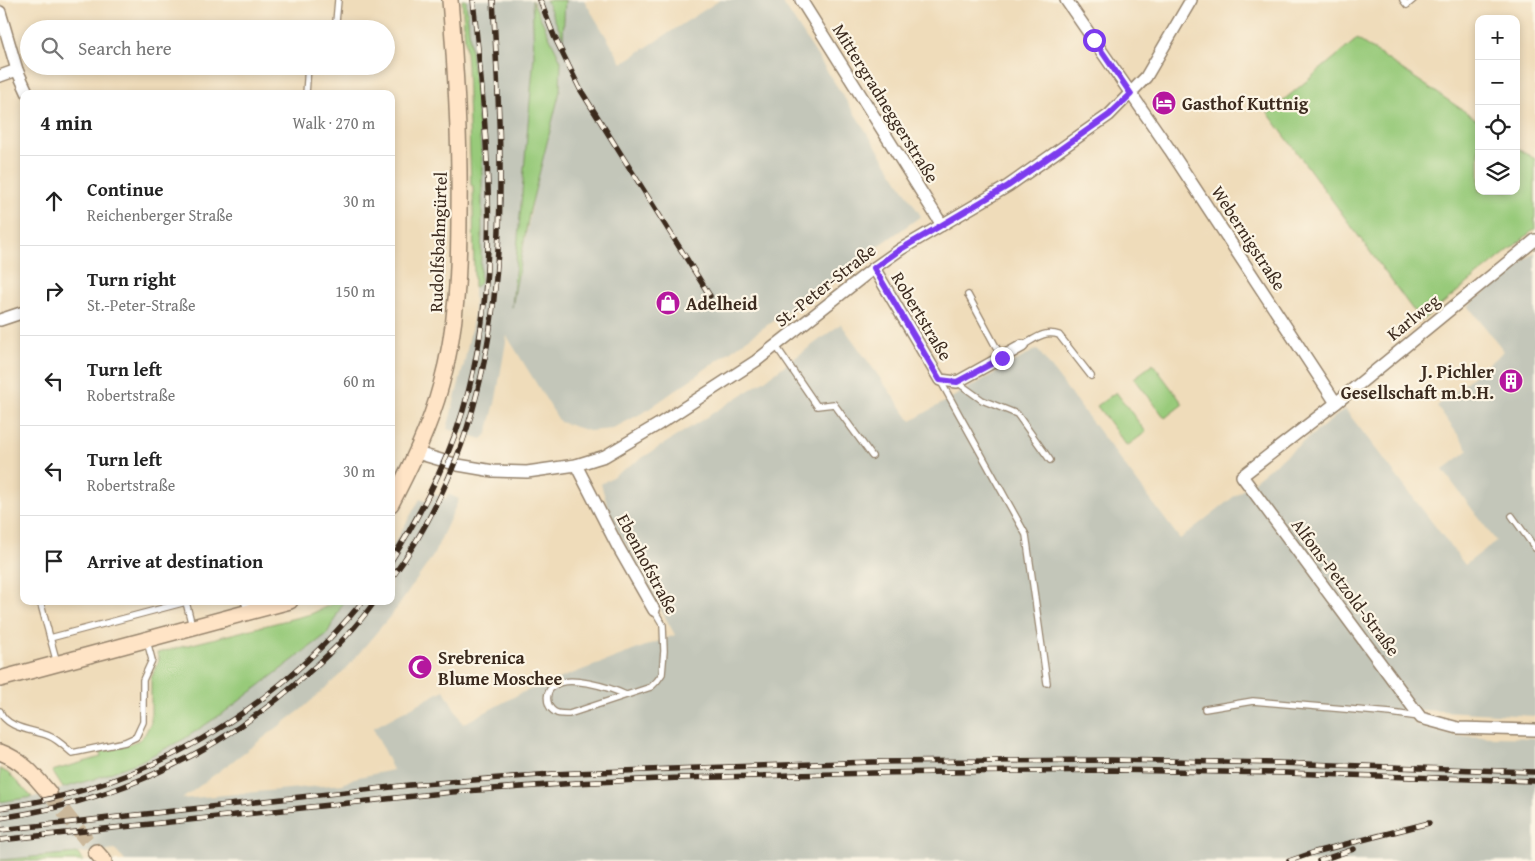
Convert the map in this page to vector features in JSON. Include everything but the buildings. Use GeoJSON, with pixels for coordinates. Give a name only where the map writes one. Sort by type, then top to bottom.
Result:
{"type":"FeatureCollection","features":[{"type":"Feature","properties":{"kind":"street","name":"Rudolfsbahngürtel"},"geometry":{"type":"LineString","coordinates":[[395,496],[417,453],[441,387],[449,353],[456,303],[459,270],[458,102],[450,0]]}},
{"type":"Feature","properties":{"kind":"street","name":"Mittergradneggerstraße"},"geometry":{"type":"LineString","coordinates":[[801,0],[942,225]]}},
{"type":"Feature","properties":{"kind":"street","name":"Webernigstraße"},"geometry":{"type":"LineString","coordinates":[[1066,0],[1131,94],[1336,403]]}},
{"type":"Feature","properties":{"kind":"street","name":"St.-Peter-Straße"},"geometry":{"type":"LineString","coordinates":[[417,453],[458,465],[493,471],[527,472],[576,465],[605,456],[659,424],[756,361],[901,249],[1008,186],[1109,115],[1146,77],[1191,0]]}},
{"type":"Feature","properties":{"kind":"street"},"geometry":{"type":"LineString","coordinates":[[0,12],[17,70],[26,90]]}},
{"type":"Feature","properties":{"kind":"street"},"geometry":{"type":"LineString","coordinates":[[0,76],[17,70]]}},
{"type":"Feature","properties":{"kind":"street","name":"Karlweg"},"geometry":{"type":"LineString","coordinates":[[1242,476],[1336,403],[1535,240]]}},
{"type":"Feature","properties":{"kind":"street","name":"Robertstraße"},"geometry":{"type":"LineString","coordinates":[[874,268],[940,380],[957,382],[1022,346]]}},
{"type":"Feature","properties":{"kind":"street"},"geometry":{"type":"LineString","coordinates":[[0,320],[20,313]]}},
{"type":"Feature","properties":{"kind":"street","name":"Ebenhofstraße"},"geometry":{"type":"LineString","coordinates":[[576,465],[617,545],[654,610]]}},
{"type":"Feature","properties":{"kind":"street","name":"Alfons-Petzold-Straße"},"geometry":{"type":"LineString","coordinates":[[1242,476],[1421,718]]}},
{"type":"Feature","properties":{"kind":"street"},"geometry":{"type":"LineString","coordinates":[[0,679],[193,626],[249,606]]}},
{"type":"Feature","properties":{"kind":"street"},"geometry":{"type":"LineString","coordinates":[[1421,718],[1458,728],[1535,730]]}},
{"type":"Feature","properties":{"kind":"street"},"geometry":{"type":"LineString","coordinates":[[0,752],[19,761],[30,770],[49,793]]}},
{"type":"Feature","properties":{"kind":"lane"},"geometry":{"type":"LineString","coordinates":[[336,20],[338,0]]}},
{"type":"Feature","properties":{"kind":"lane"},"geometry":{"type":"LineString","coordinates":[[1403,0],[1407,5],[1413,0]]}},
{"type":"Feature","properties":{"kind":"lane"},"geometry":{"type":"LineString","coordinates":[[306,90],[307,75]]}},
{"type":"Feature","properties":{"kind":"lane"},"geometry":{"type":"LineString","coordinates":[[968,295],[1002,358]]}},
{"type":"Feature","properties":{"kind":"lane"},"geometry":{"type":"LineString","coordinates":[[1022,346],[1044,333],[1052,332],[1059,335],[1091,376]]}},
{"type":"Feature","properties":{"kind":"lane"},"geometry":{"type":"LineString","coordinates":[[776,346],[817,406],[834,404],[872,456]]}},
{"type":"Feature","properties":{"kind":"lane"},"geometry":{"type":"LineString","coordinates":[[940,380],[1026,535],[1047,683]]}},
{"type":"Feature","properties":{"kind":"lane"},"geometry":{"type":"LineString","coordinates":[[957,382],[982,400],[1017,414],[1050,460]]}},
{"type":"Feature","properties":{"kind":"lane"},"geometry":{"type":"LineString","coordinates":[[1512,516],[1535,548]]}},
{"type":"Feature","properties":{"kind":"lane"},"geometry":{"type":"LineString","coordinates":[[41,605],[57,663]]}},
{"type":"Feature","properties":{"kind":"lane"},"geometry":{"type":"LineString","coordinates":[[50,638],[175,605]]}},
{"type":"Feature","properties":{"kind":"lane"},"geometry":{"type":"LineString","coordinates":[[187,605],[193,626]]}},
{"type":"Feature","properties":{"kind":"lane","name":"Ebenhofstraße"},"geometry":{"type":"LineString","coordinates":[[626,694],[591,682],[562,683],[552,687],[547,696],[552,710],[559,714],[569,714],[651,687],[662,674],[664,651],[663,625],[654,610]]}},
{"type":"Feature","properties":{"kind":"lane"},"geometry":{"type":"LineString","coordinates":[[0,711],[1,715],[18,728],[51,736],[72,753],[125,742],[136,736],[143,722],[143,680],[152,660],[146,639]]}},
{"type":"Feature","properties":{"kind":"lane"},"geometry":{"type":"LineString","coordinates":[[1205,709],[1253,701],[1391,713],[1421,718]]}},
{"type":"Feature","properties":{"kind":"shaded area"},"geometry":{"type":"Polygon","coordinates":[[[466,0],[532,0],[534,55],[513,300],[561,61],[533,0],[546,0],[563,37],[565,0],[584,0],[622,63],[720,0],[781,0],[921,216],[646,411],[612,429],[589,431],[560,422],[507,336],[496,399],[487,434],[482,439],[447,429],[464,364],[474,315],[474,288],[480,283],[482,159],[466,0]]]}},
{"type":"Feature","properties":{"kind":"shaded area"},"geometry":{"type":"Polygon","coordinates":[[[1535,252],[1535,716],[1404,709],[1415,724],[1454,736],[1535,738],[1535,861],[125,861],[116,850],[0,860],[0,802],[34,797],[94,779],[139,762],[184,739],[226,711],[327,634],[342,605],[395,605],[395,542],[420,499],[430,503],[434,494],[446,499],[448,494],[459,499],[433,556],[397,608],[343,672],[302,709],[182,799],[343,784],[354,778],[393,770],[373,728],[444,690],[463,724],[521,693],[675,635],[612,521],[601,484],[765,380],[841,324],[911,421],[1037,349],[1180,539],[1345,409],[1465,565],[1496,541],[1443,470],[1469,450],[1437,406],[1504,351],[1468,306],[1535,252]]]}},
{"type":"Feature","properties":{"kind":"green space"},"geometry":{"type":"Polygon","coordinates":[[[462,0],[466,0],[482,159],[480,283],[474,288],[473,186],[471,185],[467,66],[462,0]]]}},
{"type":"Feature","properties":{"kind":"green space"},"geometry":{"type":"Polygon","coordinates":[[[532,0],[561,61],[560,91],[529,214],[512,307],[534,56],[532,0]]]}},
{"type":"Feature","properties":{"kind":"green space"},"geometry":{"type":"Polygon","coordinates":[[[546,0],[565,0],[563,38],[546,0]]]}},
{"type":"Feature","properties":{"kind":"green space"},"geometry":{"type":"Polygon","coordinates":[[[1357,39],[1475,118],[1475,195],[1520,195],[1520,150],[1535,159],[1535,229],[1421,321],[1268,113],[1357,39]]]}},
{"type":"Feature","properties":{"kind":"green space"},"geometry":{"type":"Polygon","coordinates":[[[1153,364],[1183,404],[1165,418],[1134,378],[1153,364]]]}},
{"type":"Feature","properties":{"kind":"green space"},"geometry":{"type":"Polygon","coordinates":[[[1116,392],[1146,432],[1127,446],[1097,406],[1116,392]]]}},
{"type":"Feature","properties":{"kind":"green space"},"geometry":{"type":"Polygon","coordinates":[[[330,605],[342,605],[327,634],[226,711],[184,739],[139,762],[94,779],[63,788],[52,771],[101,757],[100,752],[139,740],[145,734],[151,722],[151,679],[159,660],[157,653],[311,614],[330,605]]]}},
{"type":"Feature","properties":{"kind":"green space"},"geometry":{"type":"Polygon","coordinates":[[[0,769],[8,773],[32,797],[0,802],[0,769]]]}},
{"type":"Feature","properties":{"kind":"green space"},"geometry":{"type":"Polygon","coordinates":[[[77,853],[84,861],[0,861],[0,860],[77,853]]]}},
{"type":"Feature","properties":{"kind":"tunnel"},"geometry":{"type":"LineString","coordinates":[[49,793],[96,852]]}},
{"type":"Feature","properties":{"kind":"railway"},"geometry":{"type":"LineString","coordinates":[[395,554],[427,498],[456,432],[471,379],[481,326],[487,272],[487,163],[484,108],[473,0]]}},
{"type":"Feature","properties":{"kind":"railway"},"geometry":{"type":"LineString","coordinates":[[395,573],[432,513],[462,444],[482,373],[494,300],[499,226],[500,151],[493,0]]}},
{"type":"Feature","properties":{"kind":"railway"},"geometry":{"type":"LineString","coordinates":[[540,0],[554,36],[580,89],[710,296]]}},
{"type":"Feature","properties":{"kind":"railway"},"geometry":{"type":"LineString","coordinates":[[0,808],[53,798],[105,783],[154,764],[201,739],[246,711],[287,678],[327,642],[359,605]]}},
{"type":"Feature","properties":{"kind":"railway"},"geometry":{"type":"LineString","coordinates":[[0,818],[43,810],[126,786],[203,750],[274,702],[308,673],[360,621],[372,605]]}},
{"type":"Feature","properties":{"kind":"railway"},"geometry":{"type":"LineString","coordinates":[[0,830],[410,785],[552,774],[671,769],[872,762],[1112,760],[1278,763],[1535,772]]}},
{"type":"Feature","properties":{"kind":"railway"},"geometry":{"type":"LineString","coordinates":[[0,840],[452,792],[680,778],[1112,770],[1535,781]]}},
{"type":"Feature","properties":{"kind":"railway"},"geometry":{"type":"LineString","coordinates":[[1289,861],[1315,852],[1429,823]]}},
{"type":"Feature","properties":{"kind":"railway"},"geometry":{"type":"LineString","coordinates":[[1319,861],[1354,849]]}},
{"type":"Feature","properties":{"kind":"place","name":"Gasthof Kuttnig"},"geometry":{"type":"Point","coordinates":[1164,103]}},
{"type":"Feature","properties":{"kind":"place","name":"Adelheid"},"geometry":{"type":"Point","coordinates":[668,303]}},
{"type":"Feature","properties":{"kind":"place","name":"J. Pichler Gesellschaft m.b.H."},"geometry":{"type":"Point","coordinates":[1511,381]}},
{"type":"Feature","properties":{"kind":"place","name":"Srebrenica Blume Moschee"},"geometry":{"type":"Point","coordinates":[420,667]}},
{"type":"Feature","properties":{"kind":"route"},"geometry":{"type":"LineString","coordinates":[[1002,358],[957,382],[940,380],[874,268],[901,249],[1008,186],[1109,115],[1131,94],[1094,40]]}}]}
